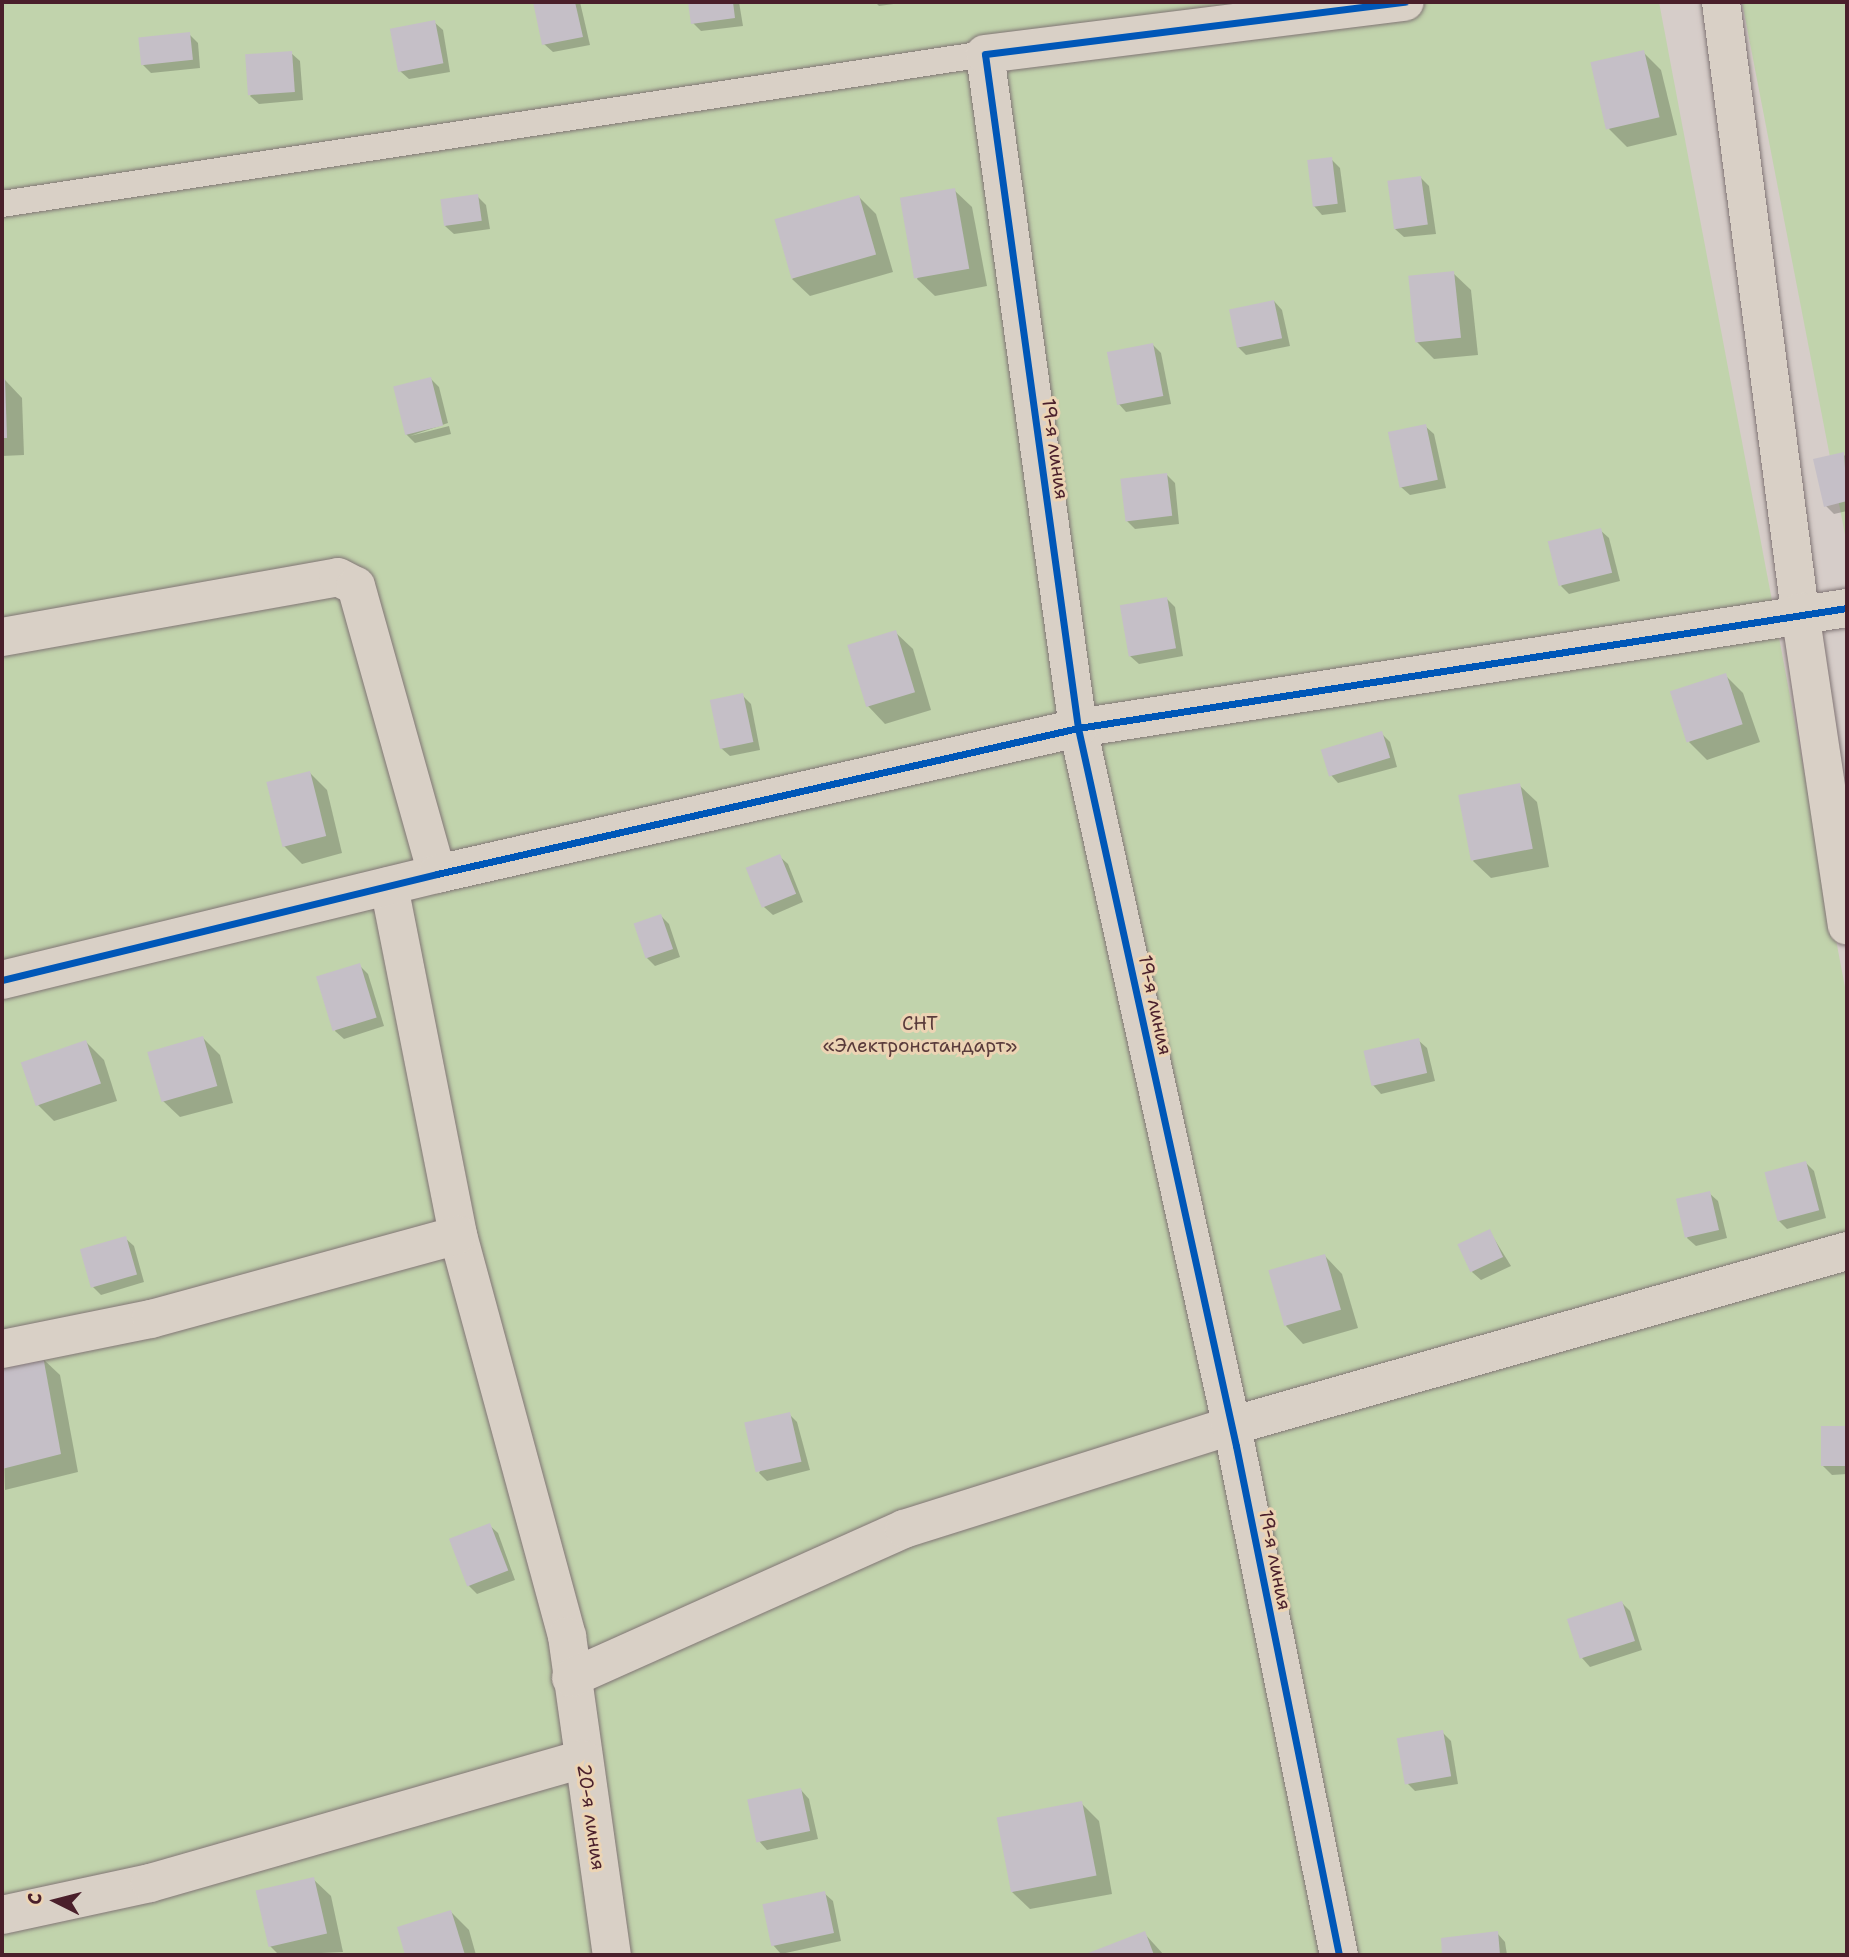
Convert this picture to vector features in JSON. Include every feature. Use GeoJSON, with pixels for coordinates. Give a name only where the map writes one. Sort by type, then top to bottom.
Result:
{"type":"FeatureCollection","features":[{"type":"Feature","properties":{"kind":"street"},"geometry":{"type":"LineString","coordinates":[[985,54],[1405,2]]}},
{"type":"Feature","properties":{"kind":"street"},"geometry":{"type":"LineString","coordinates":[[1721,2],[1800,612],[1847,926]]}},
{"type":"Feature","properties":{"kind":"street","name":"19-я линия"},"geometry":{"type":"LineString","coordinates":[[985,54],[1078,728],[1231,1426],[1339,1955]]}},
{"type":"Feature","properties":{"kind":"street"},"geometry":{"type":"LineString","coordinates":[[2,636],[338,577],[356,586],[437,874]]}},
{"type":"Feature","properties":{"kind":"street"},"geometry":{"type":"LineString","coordinates":[[2,980],[437,874],[1078,728],[1800,612],[1847,608]]}},
{"type":"Feature","properties":{"kind":"street","name":"20-я линия"},"geometry":{"type":"LineString","coordinates":[[389,886],[457,1235],[567,1636],[612,1955]]}},
{"type":"Feature","properties":{"kind":"street"},"geometry":{"type":"LineString","coordinates":[[2,1349],[151,1319],[457,1235]]}},
{"type":"Feature","properties":{"kind":"street"},"geometry":{"type":"LineString","coordinates":[[571,1678],[904,1529],[1231,1426],[1847,1251]]}},
{"type":"Feature","properties":{"kind":"street"},"geometry":{"type":"LineString","coordinates":[[2,1916],[150,1884],[583,1759]]}},
{"type":"Feature","properties":{"kind":"lane"},"geometry":{"type":"LineString","coordinates":[[2,204],[985,54]]}},
{"type":"Feature","properties":{"kind":"green space","name":"СНТ «Электронстандарт»"},"geometry":{"type":"Polygon","coordinates":[[[2,2],[1659,2],[1847,998],[1847,1955],[2,1955],[2,2]]]}},
{"type":"Feature","properties":{"kind":"green space"},"geometry":{"type":"Polygon","coordinates":[[[1742,2],[1847,2],[1847,545],[1742,2]]]}},
{"type":"Feature","properties":{"kind":"building"},"geometry":{"type":"Polygon","coordinates":[[[533,2],[575,2],[583,37],[542,45],[533,2]]]}},
{"type":"Feature","properties":{"kind":"building"},"geometry":{"type":"Polygon","coordinates":[[[688,2],[733,2],[735,18],[691,24],[688,2]]]}},
{"type":"Feature","properties":{"kind":"building"},"geometry":{"type":"Polygon","coordinates":[[[435,20],[443,63],[398,72],[390,29],[435,20]]]}},
{"type":"Feature","properties":{"kind":"building"},"geometry":{"type":"Polygon","coordinates":[[[190,32],[193,60],[141,65],[138,37],[190,32]]]}},
{"type":"Feature","properties":{"kind":"building"},"geometry":{"type":"Polygon","coordinates":[[[1644,50],[1660,117],[1606,130],[1590,62],[1644,50]]]}},
{"type":"Feature","properties":{"kind":"building"},"geometry":{"type":"Polygon","coordinates":[[[292,51],[295,92],[248,95],[245,54],[292,51]]]}},
{"type":"Feature","properties":{"kind":"building"},"geometry":{"type":"Polygon","coordinates":[[[1332,157],[1338,204],[1313,207],[1307,160],[1332,157]]]}},
{"type":"Feature","properties":{"kind":"building"},"geometry":{"type":"Polygon","coordinates":[[[1421,176],[1428,225],[1394,229],[1387,181],[1421,176]]]}},
{"type":"Feature","properties":{"kind":"building"},"geometry":{"type":"Polygon","coordinates":[[[955,188],[969,269],[914,278],[900,198],[955,188]]]}},
{"type":"Feature","properties":{"kind":"building"},"geometry":{"type":"Polygon","coordinates":[[[478,194],[482,221],[444,226],[440,199],[478,194]]]}},
{"type":"Feature","properties":{"kind":"building"},"geometry":{"type":"Polygon","coordinates":[[[859,195],[876,255],[791,279],[774,219],[859,195]]]}},
{"type":"Feature","properties":{"kind":"building"},"geometry":{"type":"Polygon","coordinates":[[[1454,271],[1461,338],[1415,342],[1408,276],[1454,271]]]}},
{"type":"Feature","properties":{"kind":"building"},"geometry":{"type":"Polygon","coordinates":[[[1274,300],[1282,338],[1237,348],[1229,310],[1274,300]]]}},
{"type":"Feature","properties":{"kind":"building"},"geometry":{"type":"Polygon","coordinates":[[[1153,343],[1163,396],[1117,405],[1107,352],[1153,343]]]}},
{"type":"Feature","properties":{"kind":"building"},"geometry":{"type":"Polygon","coordinates":[[[431,377],[443,426],[405,435],[393,386],[431,377]]]}},
{"type":"Feature","properties":{"kind":"building"},"geometry":{"type":"Polygon","coordinates":[[[2,379],[5,379],[7,438],[2,438],[2,379]]]}},
{"type":"Feature","properties":{"kind":"building"},"geometry":{"type":"Polygon","coordinates":[[[1426,424],[1438,480],[1400,488],[1388,432],[1426,424]]]}},
{"type":"Feature","properties":{"kind":"building"},"geometry":{"type":"Polygon","coordinates":[[[1844,452],[1847,501],[1824,507],[1813,459],[1844,452]]]}},
{"type":"Feature","properties":{"kind":"building"},"geometry":{"type":"Polygon","coordinates":[[[1167,473],[1172,516],[1126,521],[1120,479],[1167,473]]]}},
{"type":"Feature","properties":{"kind":"building"},"geometry":{"type":"Polygon","coordinates":[[[1601,528],[1612,573],[1559,586],[1548,541],[1601,528]]]}},
{"type":"Feature","properties":{"kind":"building"},"geometry":{"type":"Polygon","coordinates":[[[1167,597],[1176,648],[1129,657],[1120,605],[1167,597]]]}},
{"type":"Feature","properties":{"kind":"building"},"geometry":{"type":"Polygon","coordinates":[[[896,630],[915,692],[866,707],[847,645],[896,630]]]}},
{"type":"Feature","properties":{"kind":"building"},"geometry":{"type":"Polygon","coordinates":[[[1726,673],[1743,724],[1687,743],[1670,691],[1726,673]]]}},
{"type":"Feature","properties":{"kind":"building"},"geometry":{"type":"Polygon","coordinates":[[[743,693],[753,742],[720,749],[710,700],[743,693]]]}},
{"type":"Feature","properties":{"kind":"building"},"geometry":{"type":"Polygon","coordinates":[[[1382,731],[1390,758],[1329,776],[1321,750],[1382,731]]]}},
{"type":"Feature","properties":{"kind":"building"},"geometry":{"type":"Polygon","coordinates":[[[310,771],[326,836],[283,847],[266,782],[310,771]]]}},
{"type":"Feature","properties":{"kind":"building"},"geometry":{"type":"Polygon","coordinates":[[[1520,783],[1533,849],[1471,861],[1458,795],[1520,783]]]}},
{"type":"Feature","properties":{"kind":"building"},"geometry":{"type":"Polygon","coordinates":[[[780,854],[796,894],[762,908],[746,868],[780,854]]]}},
{"type":"Feature","properties":{"kind":"building"},"geometry":{"type":"Polygon","coordinates":[[[661,914],[673,949],[646,958],[634,923],[661,914]]]}},
{"type":"Feature","properties":{"kind":"building"},"geometry":{"type":"Polygon","coordinates":[[[360,963],[377,1018],[333,1031],[316,976],[360,963]]]}},
{"type":"Feature","properties":{"kind":"building"},"geometry":{"type":"Polygon","coordinates":[[[203,1036],[217,1086],[162,1102],[147,1052],[203,1036]]]}},
{"type":"Feature","properties":{"kind":"building"},"geometry":{"type":"Polygon","coordinates":[[[1419,1038],[1427,1073],[1372,1086],[1363,1051],[1419,1038]]]}},
{"type":"Feature","properties":{"kind":"building"},"geometry":{"type":"Polygon","coordinates":[[[86,1040],[101,1083],[36,1106],[21,1062],[86,1040]]]}},
{"type":"Feature","properties":{"kind":"building"},"geometry":{"type":"Polygon","coordinates":[[[1806,1161],[1819,1210],[1778,1221],[1764,1172],[1806,1161]]]}},
{"type":"Feature","properties":{"kind":"building"},"geometry":{"type":"Polygon","coordinates":[[[1710,1191],[1719,1230],[1685,1238],[1676,1199],[1710,1191]]]}},
{"type":"Feature","properties":{"kind":"building"},"geometry":{"type":"Polygon","coordinates":[[[1490,1229],[1503,1257],[1470,1272],[1457,1244],[1490,1229]]]}},
{"type":"Feature","properties":{"kind":"building"},"geometry":{"type":"Polygon","coordinates":[[[126,1236],[137,1274],[91,1288],[80,1249],[126,1236]]]}},
{"type":"Feature","properties":{"kind":"building"},"geometry":{"type":"Polygon","coordinates":[[[1325,1254],[1341,1310],[1284,1326],[1268,1270],[1325,1254]]]}},
{"type":"Feature","properties":{"kind":"building"},"geometry":{"type":"Polygon","coordinates":[[[43,1356],[61,1454],[2,1469],[2,1366],[43,1356]]]}},
{"type":"Feature","properties":{"kind":"building"},"geometry":{"type":"Polygon","coordinates":[[[790,1412],[801,1462],[756,1472],[744,1423],[790,1412]]]}},
{"type":"Feature","properties":{"kind":"building"},"geometry":{"type":"Polygon","coordinates":[[[1821,1426],[1847,1426],[1847,1466],[1821,1466],[1821,1426]]]}},
{"type":"Feature","properties":{"kind":"building"},"geometry":{"type":"Polygon","coordinates":[[[490,1523],[508,1571],[467,1586],[449,1539],[490,1523]]]}},
{"type":"Feature","properties":{"kind":"building"},"geometry":{"type":"Polygon","coordinates":[[[1622,1601],[1635,1641],[1580,1659],[1567,1619],[1622,1601]]]}},
{"type":"Feature","properties":{"kind":"building"},"geometry":{"type":"Polygon","coordinates":[[[1443,1730],[1451,1776],[1405,1784],[1397,1738],[1443,1730]]]}},
{"type":"Feature","properties":{"kind":"building"},"geometry":{"type":"Polygon","coordinates":[[[801,1788],[810,1831],[756,1842],[747,1799],[801,1788]]]}},
{"type":"Feature","properties":{"kind":"building"},"geometry":{"type":"Polygon","coordinates":[[[1082,1801],[1097,1876],[1011,1892],[997,1818],[1082,1801]]]}},
{"type":"Feature","properties":{"kind":"building"},"geometry":{"type":"Polygon","coordinates":[[[314,1877],[327,1934],[269,1947],[256,1890],[314,1877]]]}},
{"type":"Feature","properties":{"kind":"building"},"geometry":{"type":"Polygon","coordinates":[[[825,1891],[834,1933],[771,1946],[762,1904],[825,1891]]]}},
{"type":"Feature","properties":{"kind":"building"},"geometry":{"type":"Polygon","coordinates":[[[451,1910],[465,1955],[405,1955],[397,1927],[451,1910]]]}},
{"type":"Feature","properties":{"kind":"building"},"geometry":{"type":"Polygon","coordinates":[[[1145,1931],[1154,1955],[1083,1955],[1145,1931]]]}},
{"type":"Feature","properties":{"kind":"building"},"geometry":{"type":"Polygon","coordinates":[[[1498,1931],[1500,1955],[1442,1955],[1441,1938],[1498,1931]]]}},
{"type":"Feature","properties":{"kind":"cycle path"},"geometry":{"type":"LineString","coordinates":[[1339,1955],[1236,1446],[1078,728],[985,54],[1405,2]]}},
{"type":"Feature","properties":{"kind":"cycle path"},"geometry":{"type":"LineString","coordinates":[[2,980],[437,874],[1078,728],[1847,608]]}}]}
